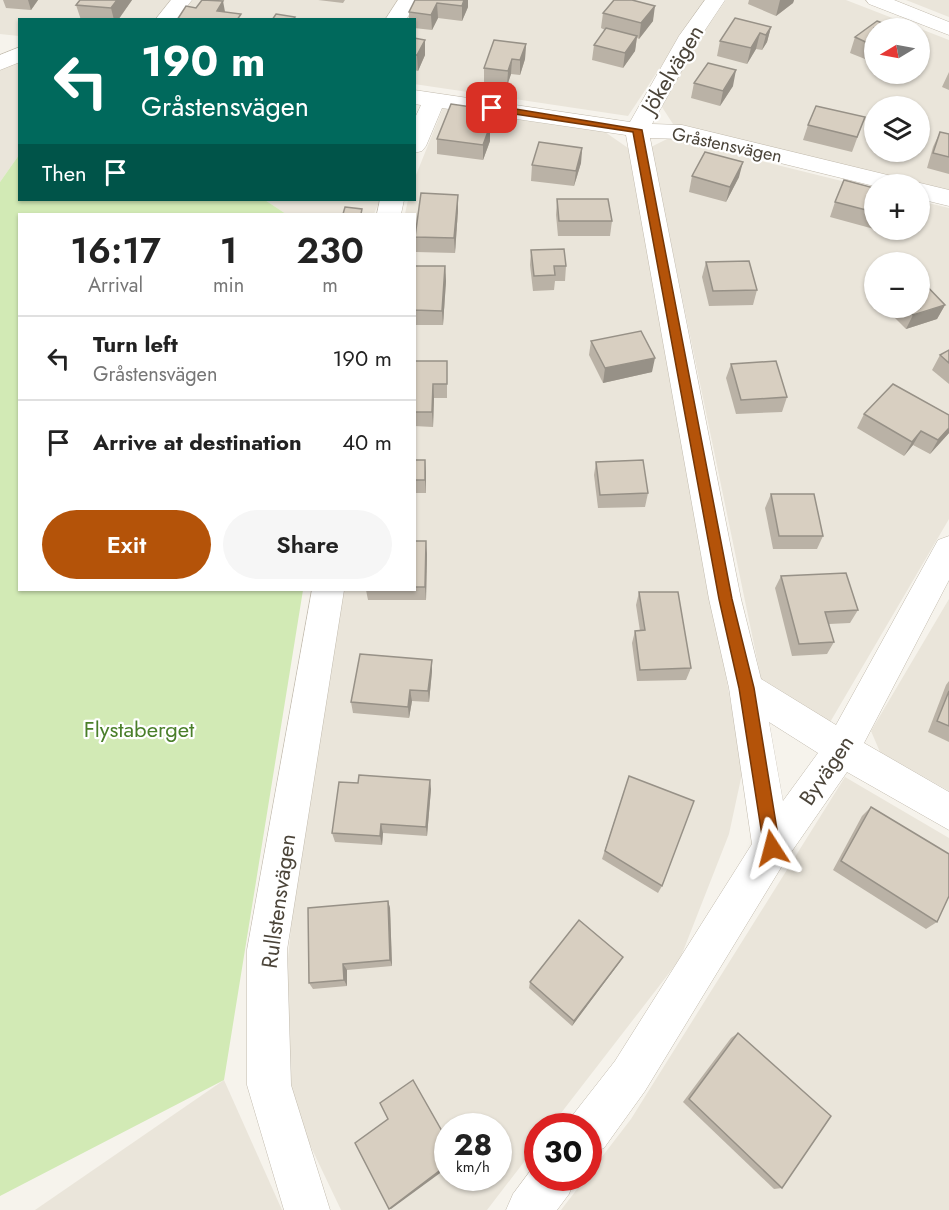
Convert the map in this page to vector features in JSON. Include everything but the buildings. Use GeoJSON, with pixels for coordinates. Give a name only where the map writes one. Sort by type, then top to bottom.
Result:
{"type":"FeatureCollection","features":[{"type":"Feature","properties":{"kind":"street"},"geometry":{"type":"LineString","coordinates":[[167,18],[182,0]]}},
{"type":"Feature","properties":{"kind":"street","name":"Jökelvägen"},"geometry":{"type":"LineString","coordinates":[[715,0],[690,36],[637,130],[725,599],[746,688],[772,848]]}},
{"type":"Feature","properties":{"kind":"street"},"geometry":{"type":"LineString","coordinates":[[876,0],[949,29]]}},
{"type":"Feature","properties":{"kind":"street"},"geometry":{"type":"LineString","coordinates":[[0,42],[18,43]]}},
{"type":"Feature","properties":{"kind":"street"},"geometry":{"type":"LineString","coordinates":[[0,63],[18,54]]}},
{"type":"Feature","properties":{"kind":"street"},"geometry":{"type":"LineString","coordinates":[[416,137],[424,99]]}},
{"type":"Feature","properties":{"kind":"street","name":"Gråstensvägen"},"geometry":{"type":"LineString","coordinates":[[424,99],[637,130],[681,132],[864,176]]}},
{"type":"Feature","properties":{"kind":"street"},"geometry":{"type":"LineString","coordinates":[[930,193],[949,198]]}},
{"type":"Feature","properties":{"kind":"street","name":"Byvägen"},"geometry":{"type":"LineString","coordinates":[[602,1113],[630,1076],[772,848],[842,749],[949,549]]}},
{"type":"Feature","properties":{"kind":"street","name":"Rullstensvägen"},"geometry":{"type":"LineString","coordinates":[[307,1210],[269,1085],[267,950],[328,591]]}},
{"type":"Feature","properties":{"kind":"street"},"geometry":{"type":"LineString","coordinates":[[746,688],[842,749],[949,812]]}},
{"type":"Feature","properties":{"kind":"street"},"geometry":{"type":"LineString","coordinates":[[529,1210],[543,1191]]}},
{"type":"Feature","properties":{"kind":"shaded area"},"geometry":{"type":"Polygon","coordinates":[[[0,0],[705,0],[628,116],[416,84],[416,18],[18,18],[18,36],[0,34],[0,0]]]}},
{"type":"Feature","properties":{"kind":"shaded area"},"geometry":{"type":"Polygon","coordinates":[[[726,0],[846,0],[892,18],[864,18],[864,84],[930,84],[930,33],[949,40],[949,190],[930,185],[930,174],[882,174],[673,124],[662,107],[699,39],[726,0]]]}},
{"type":"Feature","properties":{"kind":"shaded area"},"geometry":{"type":"Polygon","coordinates":[[[906,0],[949,0],[949,17],[906,0]]]}},
{"type":"Feature","properties":{"kind":"shaded area"},"geometry":{"type":"Polygon","coordinates":[[[18,59],[18,156],[0,182],[0,68],[18,59]]]}},
{"type":"Feature","properties":{"kind":"shaded area"},"geometry":{"type":"Polygon","coordinates":[[[443,108],[605,132],[628,148],[743,769],[729,834],[680,959],[561,1113],[524,1113],[524,1162],[512,1178],[512,1113],[434,1113],[434,1191],[502,1191],[487,1210],[341,1210],[291,1105],[281,1032],[294,896],[344,591],[416,591],[416,213],[405,213],[408,201],[416,201],[416,175],[443,108]]]}},
{"type":"Feature","properties":{"kind":"shaded area"},"geometry":{"type":"Polygon","coordinates":[[[669,138],[864,187],[864,240],[930,240],[930,203],[949,208],[949,519],[829,724],[762,683],[651,147],[669,138]]]}},
{"type":"Feature","properties":{"kind":"shaded area"},"geometry":{"type":"Polygon","coordinates":[[[266,201],[380,201],[374,213],[284,213],[266,201]]]}},
{"type":"Feature","properties":{"kind":"shaded area"},"geometry":{"type":"Polygon","coordinates":[[[949,599],[949,791],[880,752],[871,731],[949,599]]]}},
{"type":"Feature","properties":{"kind":"shaded area"},"geometry":{"type":"Polygon","coordinates":[[[845,777],[949,838],[949,1210],[561,1210],[576,1191],[602,1191],[602,1157],[631,1119],[845,777]]]}},
{"type":"Feature","properties":{"kind":"shaded area"},"geometry":{"type":"Polygon","coordinates":[[[224,1080],[282,1210],[35,1210],[224,1080]]]}},
{"type":"Feature","properties":{"kind":"green space","name":"Flystaberget"},"geometry":{"type":"Polygon","coordinates":[[[18,156],[18,201],[266,201],[284,213],[18,213],[18,591],[303,591],[224,1080],[0,1196],[0,182],[18,156]]]}},
{"type":"Feature","properties":{"kind":"route"},"geometry":{"type":"LineString","coordinates":[[492,108],[637,130],[725,599],[746,688],[772,848]]}}]}
